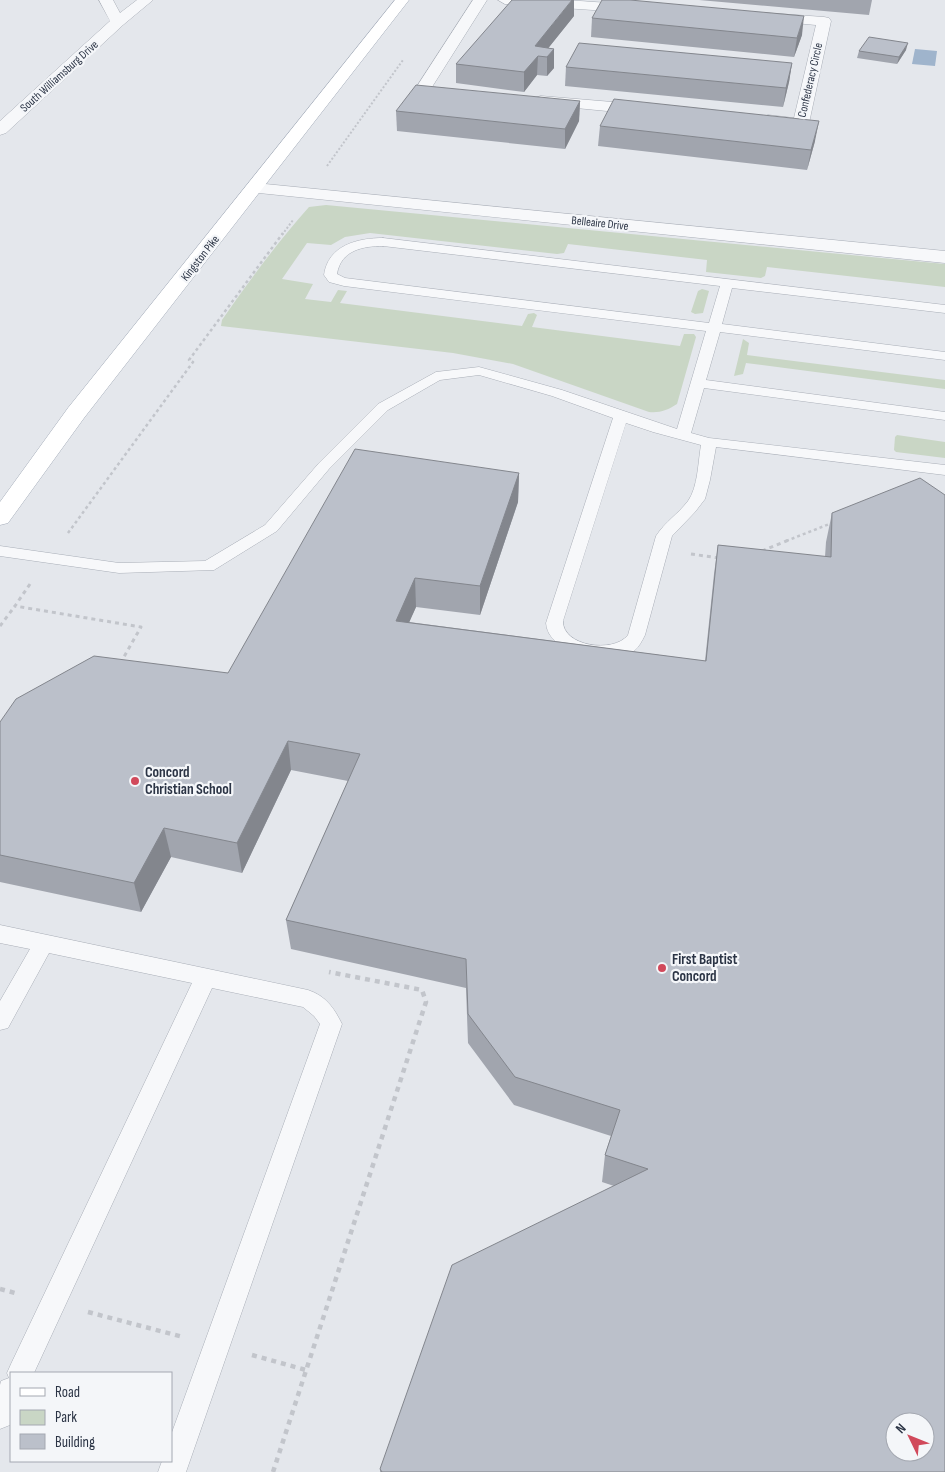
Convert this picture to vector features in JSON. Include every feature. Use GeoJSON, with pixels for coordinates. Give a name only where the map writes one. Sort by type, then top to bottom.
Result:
{"type":"FeatureCollection","features":[{"type":"Feature","properties":{"kind":"main road","name":"Kingston Pike"},"geometry":{"type":"LineString","coordinates":[[0,518],[76,413],[402,0]]}},
{"type":"Feature","properties":{"kind":"street"},"geometry":{"type":"LineString","coordinates":[[106,0],[118,22]]}},
{"type":"Feature","properties":{"kind":"street","name":"South Williamsburg Drive"},"geometry":{"type":"LineString","coordinates":[[0,130],[118,22],[146,0]]}},
{"type":"Feature","properties":{"kind":"street"},"geometry":{"type":"LineString","coordinates":[[472,95],[422,91],[480,0]]}},
{"type":"Feature","properties":{"kind":"street"},"geometry":{"type":"LineString","coordinates":[[505,0],[655,10]]}},
{"type":"Feature","properties":{"kind":"street","name":"Confederacy Circle"},"geometry":{"type":"LineString","coordinates":[[751,118],[801,123],[824,21],[754,17]]}},
{"type":"Feature","properties":{"kind":"street"},"geometry":{"type":"LineString","coordinates":[[522,99],[661,111]]}},
{"type":"Feature","properties":{"kind":"street","name":"Belleaire Drive"},"geometry":{"type":"LineString","coordinates":[[255,188],[945,257]]}},
{"type":"Feature","properties":{"kind":"lane"},"geometry":{"type":"LineString","coordinates":[[945,309],[383,242],[361,243],[344,250],[330,270],[330,275],[334,279],[344,282],[945,356]]}},
{"type":"Feature","properties":{"kind":"lane"},"geometry":{"type":"LineString","coordinates":[[682,436],[727,283]]}},
{"type":"Feature","properties":{"kind":"lane"},"geometry":{"type":"LineString","coordinates":[[0,551],[119,568],[208,566],[271,528],[324,466],[383,407],[436,376],[479,371],[557,393],[621,417],[682,436],[709,442],[945,470]]}},
{"type":"Feature","properties":{"kind":"lane"},"geometry":{"type":"LineString","coordinates":[[698,383],[945,416]]}},
{"type":"Feature","properties":{"kind":"lane"},"geometry":{"type":"LineString","coordinates":[[621,417],[553,626],[559,636],[567,643],[578,647],[598,651],[612,651],[625,648],[634,640],[639,630],[664,536],[667,530],[698,497],[709,442]]}},
{"type":"Feature","properties":{"kind":"lane"},"geometry":{"type":"LineString","coordinates":[[0,934],[308,999],[318,1005],[326,1014],[331,1024],[172,1472]]}},
{"type":"Feature","properties":{"kind":"lane"},"geometry":{"type":"LineString","coordinates":[[0,1021],[44,943]]}},
{"type":"Feature","properties":{"kind":"lane"},"geometry":{"type":"LineString","coordinates":[[20,1372],[206,978]]}},
{"type":"Feature","properties":{"kind":"lane"},"geometry":{"type":"LineString","coordinates":[[0,1415],[10,1394]]}},
{"type":"Feature","properties":{"kind":"path"},"geometry":{"type":"LineString","coordinates":[[0,626],[193,362],[189,360],[252,272],[263,262],[312,194],[322,179],[326,167],[408,54]]}},
{"type":"Feature","properties":{"kind":"path"},"geometry":{"type":"LineString","coordinates":[[756,553],[834,522]]}},
{"type":"Feature","properties":{"kind":"path"},"geometry":{"type":"LineString","coordinates":[[690,554],[728,559]]}},
{"type":"Feature","properties":{"kind":"path"},"geometry":{"type":"LineString","coordinates":[[15,606],[141,627],[117,669]]}},
{"type":"Feature","properties":{"kind":"path"},"geometry":{"type":"LineString","coordinates":[[0,1289],[306,1370]]}},
{"type":"Feature","properties":{"kind":"green space"},"geometry":{"type":"Polygon","coordinates":[[[326,205],[945,264],[945,287],[767,267],[765,276],[761,278],[706,272],[707,260],[568,244],[564,253],[557,254],[370,233],[345,237],[331,245],[307,243],[282,279],[313,284],[305,299],[331,302],[338,290],[347,291],[340,303],[522,326],[528,314],[534,313],[537,315],[532,327],[680,346],[684,334],[694,334],[696,337],[677,404],[664,411],[649,412],[513,364],[453,353],[221,326],[222,320],[242,291],[309,207],[326,205]]]}},
{"type":"Feature","properties":{"kind":"green space"},"geometry":{"type":"Polygon","coordinates":[[[702,289],[709,291],[703,313],[695,314],[691,312],[698,291],[702,289]]]}},
{"type":"Feature","properties":{"kind":"green space"},"geometry":{"type":"Polygon","coordinates":[[[743,339],[749,343],[747,355],[945,380],[945,389],[746,363],[743,374],[734,376],[743,339]]]}},
{"type":"Feature","properties":{"kind":"green space"},"geometry":{"type":"Polygon","coordinates":[[[897,435],[945,442],[945,458],[896,452],[894,450],[895,437],[897,435]]]}},
{"type":"Feature","properties":{"kind":"water"},"geometry":{"type":"Polygon","coordinates":[[[915,49],[937,51],[935,66],[912,64],[915,49]]]}},
{"type":"Feature","properties":{"kind":"building"},"geometry":{"type":"Polygon","coordinates":[[[512,0],[572,0],[535,46],[554,49],[547,57],[538,56],[524,72],[456,64],[512,0]]]}},
{"type":"Feature","properties":{"kind":"building"},"geometry":{"type":"Polygon","coordinates":[[[602,0],[630,0],[804,16],[797,38],[592,18],[602,0]]]}},
{"type":"Feature","properties":{"kind":"building"},"geometry":{"type":"Polygon","coordinates":[[[869,37],[908,43],[899,57],[859,51],[869,37]]]}},
{"type":"Feature","properties":{"kind":"building"},"geometry":{"type":"Polygon","coordinates":[[[579,43],[792,63],[786,88],[566,67],[579,43]]]}},
{"type":"Feature","properties":{"kind":"building"},"geometry":{"type":"Polygon","coordinates":[[[416,85],[580,101],[565,129],[396,111],[416,85]]]}},
{"type":"Feature","properties":{"kind":"building"},"geometry":{"type":"Polygon","coordinates":[[[614,99],[819,121],[811,150],[600,126],[614,99]]]}},
{"type":"Feature","properties":{"kind":"building","name":"First Baptist Concord"},"geometry":{"type":"Polygon","coordinates":[[[355,449],[519,473],[480,586],[415,578],[396,621],[706,661],[718,545],[831,557],[832,513],[920,478],[945,495],[945,1472],[382,1472],[380,1469],[452,1265],[648,1169],[605,1155],[620,1110],[515,1077],[468,1014],[466,959],[286,920],[360,754],[288,741],[237,843],[164,828],[134,883],[0,855],[0,722],[16,699],[94,656],[228,673],[355,449]]]}},
{"type":"Feature","properties":{"kind":"place","name":"Concord Christian School"},"geometry":{"type":"Point","coordinates":[135,781]}},
{"type":"Feature","properties":{"kind":"place","name":"First Baptist Concord"},"geometry":{"type":"Point","coordinates":[662,968]}}]}
